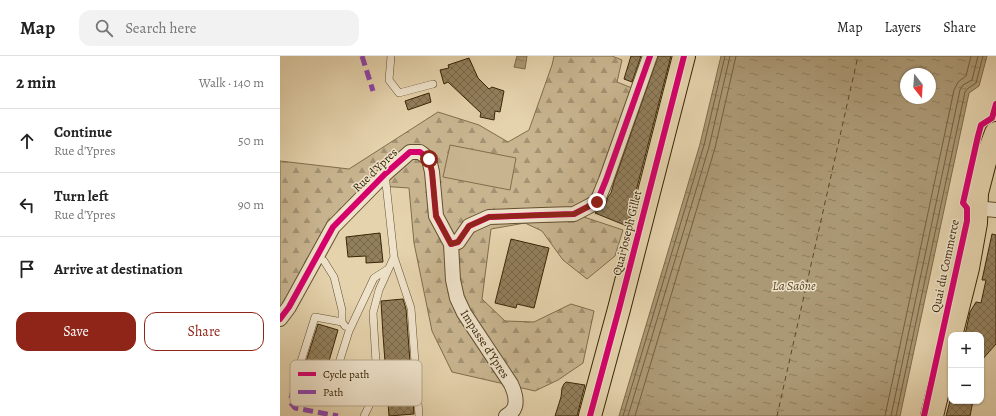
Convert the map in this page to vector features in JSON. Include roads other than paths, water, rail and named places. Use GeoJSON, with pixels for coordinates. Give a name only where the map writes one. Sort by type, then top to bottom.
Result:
{"type":"FeatureCollection","features":[{"type":"Feature","properties":{"kind":"main road","name":"Quai Joseph Gillet"},"geometry":{"type":"LineString","coordinates":[[590,416],[684,56]]}},
{"type":"Feature","properties":{"kind":"main road","name":"Quai du Commerce"},"geometry":{"type":"LineString","coordinates":[[932,416],[968,268],[976,222],[986,209],[977,193],[985,162],[996,133]]}},
{"type":"Feature","properties":{"kind":"street"},"geometry":{"type":"LineString","coordinates":[[451,244],[458,242],[469,226],[489,217],[574,214],[597,202],[609,173],[650,56]]}},
{"type":"Feature","properties":{"kind":"street","name":"Rue d'Ypres"},"geometry":{"type":"LineString","coordinates":[[280,319],[289,308],[333,227],[385,174],[410,152],[420,152],[429,159],[432,172],[436,216],[451,244]]}},
{"type":"Feature","properties":{"kind":"street","name":"Impasse d'Ypres"},"geometry":{"type":"LineString","coordinates":[[451,244],[453,280],[457,298],[464,313],[511,384],[516,396],[516,406],[510,414],[506,416]]}},
{"type":"Feature","properties":{"kind":"lane"},"geometry":{"type":"LineString","coordinates":[[391,56],[389,80],[399,93],[433,84]]}},
{"type":"Feature","properties":{"kind":"lane"},"geometry":{"type":"LineString","coordinates":[[385,174],[394,257],[411,308],[415,360]]}},
{"type":"Feature","properties":{"kind":"lane"},"geometry":{"type":"LineString","coordinates":[[376,360],[373,313],[379,290],[394,257]]}},
{"type":"Feature","properties":{"kind":"lane"},"geometry":{"type":"LineString","coordinates":[[324,262],[334,277],[342,310],[342,322],[349,331]]}},
{"type":"Feature","properties":{"kind":"lane"},"geometry":{"type":"LineString","coordinates":[[340,360],[349,331],[374,278],[388,269]]}},
{"type":"Feature","properties":{"kind":"lane"},"geometry":{"type":"LineString","coordinates":[[301,360],[314,317],[342,322]]}},
{"type":"Feature","properties":{"kind":"lane"},"geometry":{"type":"LineString","coordinates":[[364,416],[369,406]]}},
{"type":"Feature","properties":{"kind":"lane"},"geometry":{"type":"LineString","coordinates":[[418,406],[419,416]]}},
{"type":"Feature","properties":{"kind":"water"},"geometry":{"type":"Polygon","coordinates":[[[517,56],[527,56],[525,69],[514,67],[517,56]]]}},
{"type":"Feature","properties":{"kind":"water","name":"La Saône"},"geometry":{"type":"Polygon","coordinates":[[[721,56],[987,56],[979,86],[969,93],[900,416],[619,416],[700,144],[721,56]]]}}]}
